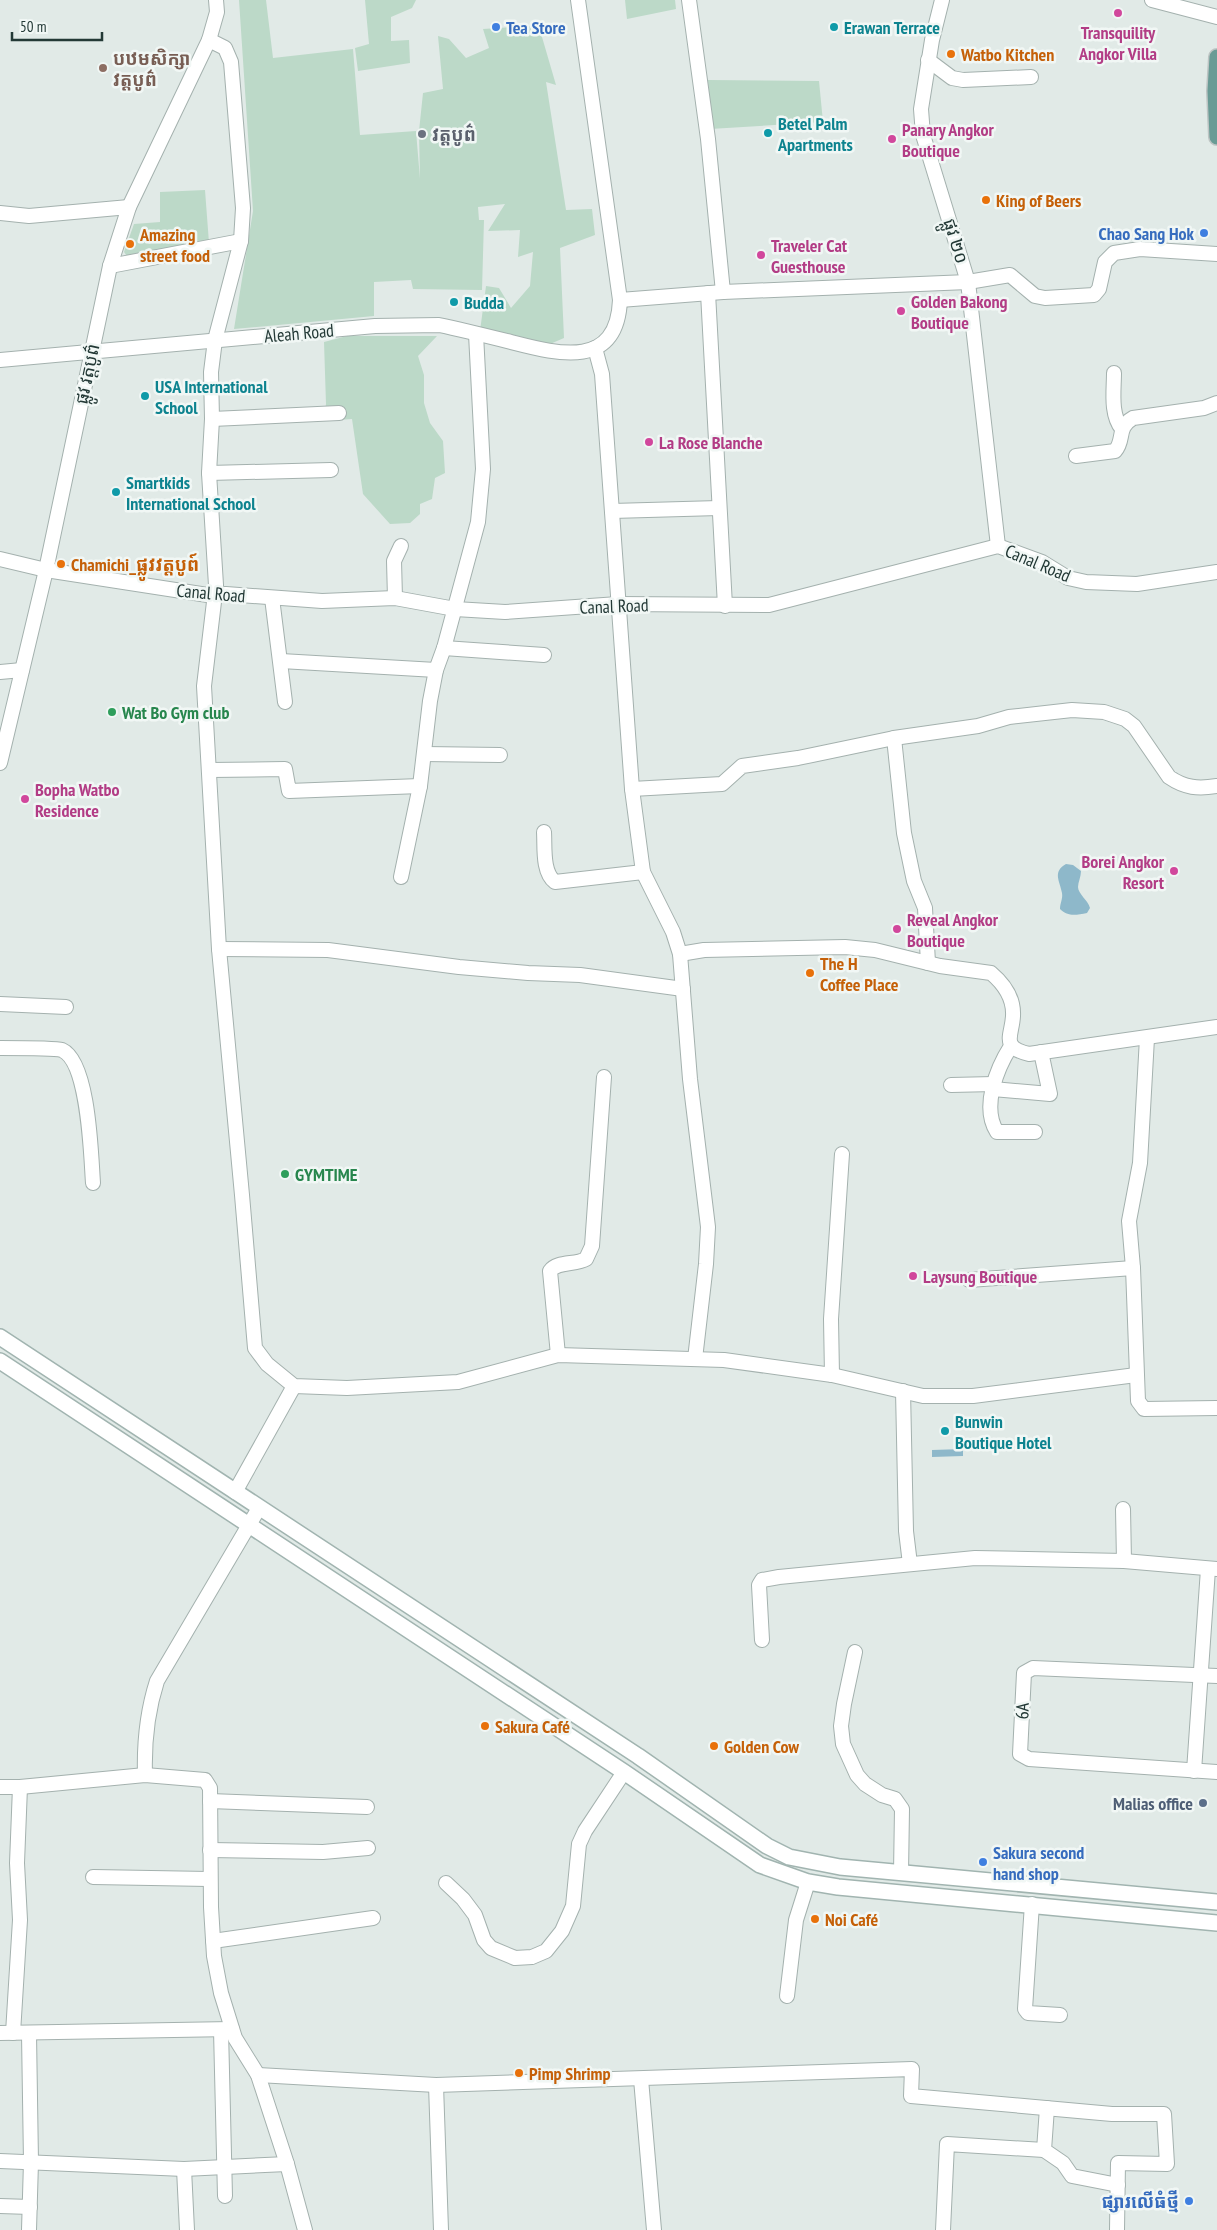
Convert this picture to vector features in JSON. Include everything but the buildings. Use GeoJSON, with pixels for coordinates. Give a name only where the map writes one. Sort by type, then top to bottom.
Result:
{"type":"FeatureCollection","features":[{"type":"Feature","properties":{"kind":"main road"},"geometry":{"type":"LineString","coordinates":[[1217,57],[1214,91],[1217,137]]}},
{"type":"Feature","properties":{"kind":"main road"},"geometry":{"type":"LineString","coordinates":[[0,1337],[638,1756],[767,1846],[789,1857],[816,1863],[901,1873],[1217,1902]]}},
{"type":"Feature","properties":{"kind":"main road"},"geometry":{"type":"LineString","coordinates":[[0,1361],[624,1772],[760,1865],[808,1882],[838,1887],[1217,1923]]}},
{"type":"Feature","properties":{"kind":"street","name":"ផ្លូវ វត្តបូព៌"},"geometry":{"type":"LineString","coordinates":[[0,763],[46,570],[110,266],[129,207],[209,40],[216,12],[216,0]]}},
{"type":"Feature","properties":{"kind":"street"},"geometry":{"type":"LineString","coordinates":[[578,0],[620,300],[615,326],[608,337],[595,348],[602,374],[632,788],[643,872],[673,932],[680,954],[690,1079],[708,1227],[706,1264],[695,1359]]}},
{"type":"Feature","properties":{"kind":"street"},"geometry":{"type":"LineString","coordinates":[[689,0],[708,139],[723,292]]}},
{"type":"Feature","properties":{"kind":"street","name":"ផ្លូវ ២០"},"geometry":{"type":"LineString","coordinates":[[942,0],[928,60],[921,109],[924,135],[968,282],[998,546]]}},
{"type":"Feature","properties":{"kind":"street"},"geometry":{"type":"LineString","coordinates":[[1152,0],[1217,17]]}},
{"type":"Feature","properties":{"kind":"street"},"geometry":{"type":"LineString","coordinates":[[209,40],[225,48],[231,62],[243,208],[241,241],[215,340],[211,372],[212,419],[209,473],[216,585],[204,686],[225,1031],[242,1195],[254,1348],[267,1364],[294,1386],[347,1388],[458,1382],[558,1355],[724,1360],[832,1375],[903,1391],[940,1397],[973,1396],[1136,1375]]}},
{"type":"Feature","properties":{"kind":"street"},"geometry":{"type":"LineString","coordinates":[[928,60],[952,78],[963,80],[1031,77]]}},
{"type":"Feature","properties":{"kind":"street"},"geometry":{"type":"LineString","coordinates":[[0,213],[28,216],[129,207]]}},
{"type":"Feature","properties":{"kind":"street"},"geometry":{"type":"LineString","coordinates":[[110,266],[241,241]]}},
{"type":"Feature","properties":{"kind":"street"},"geometry":{"type":"LineString","coordinates":[[620,300],[723,292],[968,282],[1010,275],[1035,296],[1044,298],[1094,294],[1098,289],[1105,262],[1114,252],[1140,249],[1217,254]]}},
{"type":"Feature","properties":{"kind":"street"},"geometry":{"type":"LineString","coordinates":[[708,293],[725,606]]}},
{"type":"Feature","properties":{"kind":"street","name":"Aleah Road"},"geometry":{"type":"LineString","coordinates":[[0,360],[375,326],[422,324],[439,325],[566,354],[595,348]]}},
{"type":"Feature","properties":{"kind":"street"},"geometry":{"type":"LineString","coordinates":[[401,877],[420,786],[430,702],[436,670],[444,648],[478,522],[483,470],[476,334]]}},
{"type":"Feature","properties":{"kind":"street"},"geometry":{"type":"LineString","coordinates":[[1114,372],[1114,406],[1118,424],[1122,429]]}},
{"type":"Feature","properties":{"kind":"street"},"geometry":{"type":"LineString","coordinates":[[1076,456],[1115,451],[1118,448],[1122,429],[1126,422],[1132,418],[1204,408],[1217,403]]}},
{"type":"Feature","properties":{"kind":"street"},"geometry":{"type":"LineString","coordinates":[[212,419],[339,413]]}},
{"type":"Feature","properties":{"kind":"street"},"geometry":{"type":"LineString","coordinates":[[209,473],[331,470]]}},
{"type":"Feature","properties":{"kind":"street"},"geometry":{"type":"LineString","coordinates":[[612,511],[719,508]]}},
{"type":"Feature","properties":{"kind":"street"},"geometry":{"type":"LineString","coordinates":[[395,598],[394,561],[401,546]]}},
{"type":"Feature","properties":{"kind":"street","name":"Canal Road"},"geometry":{"type":"LineString","coordinates":[[0,560],[46,570],[214,596],[226,594],[322,601],[395,598],[455,609],[504,612],[618,604],[769,605],[998,546],[1042,562],[1068,578],[1086,582],[1137,584],[1217,572]]}},
{"type":"Feature","properties":{"kind":"street"},"geometry":{"type":"LineString","coordinates":[[272,598],[285,702]]}},
{"type":"Feature","properties":{"kind":"street"},"geometry":{"type":"LineString","coordinates":[[444,648],[544,655]]}},
{"type":"Feature","properties":{"kind":"street"},"geometry":{"type":"LineString","coordinates":[[281,661],[436,670]]}},
{"type":"Feature","properties":{"kind":"street"},"geometry":{"type":"LineString","coordinates":[[0,672],[22,670]]}},
{"type":"Feature","properties":{"kind":"street"},"geometry":{"type":"LineString","coordinates":[[632,788],[722,784],[742,766],[798,758],[894,738],[978,726],[1028,714],[1072,710],[1115,714],[1134,726],[1169,777],[1195,788],[1217,786]]}},
{"type":"Feature","properties":{"kind":"street"},"geometry":{"type":"LineString","coordinates":[[894,738],[904,833],[914,881],[925,908],[928,963]]}},
{"type":"Feature","properties":{"kind":"street"},"geometry":{"type":"LineString","coordinates":[[424,754],[500,755]]}},
{"type":"Feature","properties":{"kind":"street"},"geometry":{"type":"LineString","coordinates":[[210,770],[285,769],[290,791],[420,786]]}},
{"type":"Feature","properties":{"kind":"street"},"geometry":{"type":"LineString","coordinates":[[544,832],[547,871],[550,878],[555,882],[643,872]]}},
{"type":"Feature","properties":{"kind":"street"},"geometry":{"type":"LineString","coordinates":[[680,954],[704,950],[845,947],[875,950],[928,963],[991,972],[1008,991],[1013,1015],[1008,1039],[1011,1046],[1029,1054],[1217,1028]]}},
{"type":"Feature","properties":{"kind":"street"},"geometry":{"type":"LineString","coordinates":[[219,949],[328,950],[459,967],[580,975],[683,989]]}},
{"type":"Feature","properties":{"kind":"street"},"geometry":{"type":"LineString","coordinates":[[0,1004],[66,1007]]}},
{"type":"Feature","properties":{"kind":"street"},"geometry":{"type":"LineString","coordinates":[[1147,1038],[1140,1163],[1129,1221],[1133,1268],[1138,1401],[1144,1410],[1217,1408]]}},
{"type":"Feature","properties":{"kind":"street"},"geometry":{"type":"LineString","coordinates":[[1011,1046],[1001,1062],[993,1086],[991,1123],[997,1132],[1035,1132]]}},
{"type":"Feature","properties":{"kind":"street"},"geometry":{"type":"LineString","coordinates":[[0,1048],[62,1050],[70,1058],[78,1070],[85,1095],[93,1183]]}},
{"type":"Feature","properties":{"kind":"street"},"geometry":{"type":"LineString","coordinates":[[951,1084],[993,1086],[1050,1094],[1041,1052]]}},
{"type":"Feature","properties":{"kind":"street"},"geometry":{"type":"LineString","coordinates":[[558,1355],[550,1271],[557,1266],[576,1264],[586,1259],[592,1246],[604,1077]]}},
{"type":"Feature","properties":{"kind":"street"},"geometry":{"type":"LineString","coordinates":[[832,1375],[831,1319],[842,1154]]}},
{"type":"Feature","properties":{"kind":"street"},"geometry":{"type":"LineString","coordinates":[[969,1280],[1133,1268]]}},
{"type":"Feature","properties":{"kind":"street"},"geometry":{"type":"LineString","coordinates":[[235,1492],[294,1386]]}},
{"type":"Feature","properties":{"kind":"street"},"geometry":{"type":"LineString","coordinates":[[903,1391],[906,1530],[910,1564]]}},
{"type":"Feature","properties":{"kind":"street"},"geometry":{"type":"LineString","coordinates":[[145,1776],[144,1745],[150,1702],[158,1681],[258,1508]]}},
{"type":"Feature","properties":{"kind":"street"},"geometry":{"type":"LineString","coordinates":[[1123,1509],[1124,1561]]}},
{"type":"Feature","properties":{"kind":"street"},"geometry":{"type":"LineString","coordinates":[[762,1640],[759,1585],[762,1580],[779,1577],[976,1558],[1124,1561],[1213,1569],[1194,1771]]}},
{"type":"Feature","properties":{"kind":"street"},"geometry":{"type":"LineString","coordinates":[[855,1652],[841,1726],[844,1744],[857,1775],[865,1784],[882,1795],[895,1799],[902,1809],[901,1873]]}},
{"type":"Feature","properties":{"kind":"street","name":"6A"},"geometry":{"type":"LineString","coordinates":[[1217,1676],[1027,1669],[1024,1673],[1020,1754],[1025,1758],[1217,1772]]}},
{"type":"Feature","properties":{"kind":"street"},"geometry":{"type":"LineString","coordinates":[[446,1883],[463,1899],[475,1915],[484,1940],[492,1948],[515,1958],[532,1957],[546,1951],[562,1931],[573,1906],[579,1844],[585,1831],[624,1772]]}},
{"type":"Feature","properties":{"kind":"street"},"geometry":{"type":"LineString","coordinates":[[0,1787],[20,1787],[145,1776],[205,1780],[210,1788],[209,1878],[212,1941],[226,2029],[225,2196]]}},
{"type":"Feature","properties":{"kind":"street"},"geometry":{"type":"LineString","coordinates":[[20,1787],[17,1863],[20,1920],[6,2033],[226,2029]]}},
{"type":"Feature","properties":{"kind":"street"},"geometry":{"type":"LineString","coordinates":[[210,1801],[367,1807]]}},
{"type":"Feature","properties":{"kind":"street"},"geometry":{"type":"LineString","coordinates":[[210,1850],[323,1852],[368,1848]]}},
{"type":"Feature","properties":{"kind":"street"},"geometry":{"type":"LineString","coordinates":[[92,1877],[209,1878]]}},
{"type":"Feature","properties":{"kind":"street"},"geometry":{"type":"LineString","coordinates":[[787,1996],[796,1920],[808,1882]]}},
{"type":"Feature","properties":{"kind":"street"},"geometry":{"type":"LineString","coordinates":[[1032,1904],[1025,2009],[1028,2013],[1060,2015]]}},
{"type":"Feature","properties":{"kind":"street"},"geometry":{"type":"LineString","coordinates":[[212,1941],[373,1918]]}},
{"type":"Feature","properties":{"kind":"street"},"geometry":{"type":"LineString","coordinates":[[226,2029],[258,2075],[287,2164],[305,2230]]}},
{"type":"Feature","properties":{"kind":"street"},"geometry":{"type":"LineString","coordinates":[[29,2034],[31,2162],[29,2230]]}},
{"type":"Feature","properties":{"kind":"street"},"geometry":{"type":"LineString","coordinates":[[258,2075],[436,2085],[912,2069],[911,2096],[1112,2114],[1164,2114],[1167,2164],[1118,2163],[1117,2230]]}},
{"type":"Feature","properties":{"kind":"street"},"geometry":{"type":"LineString","coordinates":[[641,2079],[654,2230]]}},
{"type":"Feature","properties":{"kind":"street"},"geometry":{"type":"LineString","coordinates":[[436,2085],[440,2230]]}},
{"type":"Feature","properties":{"kind":"street"},"geometry":{"type":"LineString","coordinates":[[1044,2150],[1048,2108]]}},
{"type":"Feature","properties":{"kind":"street"},"geometry":{"type":"LineString","coordinates":[[943,2230],[947,2144],[1044,2150],[1063,2163],[1072,2176],[1118,2185]]}},
{"type":"Feature","properties":{"kind":"street"},"geometry":{"type":"LineString","coordinates":[[0,2161],[184,2169],[287,2164]]}},
{"type":"Feature","properties":{"kind":"street"},"geometry":{"type":"LineString","coordinates":[[184,2169],[187,2230]]}},
{"type":"Feature","properties":{"kind":"street"},"geometry":{"type":"LineString","coordinates":[[0,2206],[30,2207]]}},
{"type":"Feature","properties":{"kind":"green space","name":"វត្តបូព៌"},"geometry":{"type":"Polygon","coordinates":[[[239,0],[266,0],[273,58],[353,49],[360,135],[416,131],[420,179],[419,131],[423,93],[443,89],[438,36],[449,39],[466,58],[489,48],[483,29],[532,26],[542,37],[556,85],[546,82],[566,210],[592,209],[595,235],[560,248],[564,338],[550,344],[480,331],[486,286],[499,288],[511,308],[530,286],[533,252],[518,257],[520,230],[488,231],[505,204],[478,207],[479,220],[484,220],[482,290],[413,289],[411,280],[374,282],[374,316],[234,329],[253,211],[239,0]]]}},
{"type":"Feature","properties":{"kind":"green space"},"geometry":{"type":"Polygon","coordinates":[[[365,0],[416,0],[412,8],[391,17],[391,41],[409,40],[410,63],[358,71],[355,48],[369,44],[365,0]]]}},
{"type":"Feature","properties":{"kind":"green space"},"geometry":{"type":"Polygon","coordinates":[[[625,0],[675,0],[676,9],[627,19],[625,0]]]}},
{"type":"Feature","properties":{"kind":"green space"},"geometry":{"type":"Polygon","coordinates":[[[708,80],[819,81],[823,122],[710,129],[708,80]]]}},
{"type":"Feature","properties":{"kind":"green space"},"geometry":{"type":"Polygon","coordinates":[[[205,190],[209,243],[130,260],[124,252],[134,224],[160,222],[160,192],[205,190]]]}},
{"type":"Feature","properties":{"kind":"green space"},"geometry":{"type":"Polygon","coordinates":[[[347,336],[437,336],[418,356],[424,375],[424,403],[430,423],[443,441],[445,473],[435,478],[432,499],[420,504],[420,514],[410,523],[390,524],[363,494],[352,419],[324,421],[326,404],[324,342],[347,336]]]}},
{"type":"Feature","properties":{"kind":"water"},"geometry":{"type":"Polygon","coordinates":[[[1066,864],[1073,865],[1081,871],[1078,887],[1090,908],[1087,913],[1069,914],[1060,909],[1062,895],[1058,874],[1059,870],[1066,864]]]}},
{"type":"Feature","properties":{"kind":"water"},"geometry":{"type":"Polygon","coordinates":[[[963,1449],[963,1456],[932,1457],[932,1450],[963,1449]]]}},
{"type":"Feature","properties":{"kind":"place","name":"Transquility Angkor Villa"},"geometry":{"type":"Point","coordinates":[1118,13]}},
{"type":"Feature","properties":{"kind":"place","name":"Tea Store"},"geometry":{"type":"Point","coordinates":[496,27]}},
{"type":"Feature","properties":{"kind":"place","name":"Erawan Terrace"},"geometry":{"type":"Point","coordinates":[834,27]}},
{"type":"Feature","properties":{"kind":"place","name":"Watbo Kitchen"},"geometry":{"type":"Point","coordinates":[951,54]}},
{"type":"Feature","properties":{"kind":"place","name":"បឋមសិក្សា វត្តបូព៌"},"geometry":{"type":"Point","coordinates":[103,68]}},
{"type":"Feature","properties":{"kind":"place","name":"Betel Palm Apartments"},"geometry":{"type":"Point","coordinates":[768,133]}},
{"type":"Feature","properties":{"kind":"place","name":"វត្តបូព៌"},"geometry":{"type":"Point","coordinates":[422,134]}},
{"type":"Feature","properties":{"kind":"place","name":"Panary Angkor Boutique"},"geometry":{"type":"Point","coordinates":[892,139]}},
{"type":"Feature","properties":{"kind":"place","name":"King of Beers"},"geometry":{"type":"Point","coordinates":[986,200]}},
{"type":"Feature","properties":{"kind":"place","name":"Chao Sang Hok"},"geometry":{"type":"Point","coordinates":[1204,233]}},
{"type":"Feature","properties":{"kind":"place","name":"Amazing street food"},"geometry":{"type":"Point","coordinates":[130,244]}},
{"type":"Feature","properties":{"kind":"place","name":"Traveler Cat Guesthouse"},"geometry":{"type":"Point","coordinates":[761,255]}},
{"type":"Feature","properties":{"kind":"place","name":"Budda"},"geometry":{"type":"Point","coordinates":[454,302]}},
{"type":"Feature","properties":{"kind":"place","name":"Golden Bakong Boutique"},"geometry":{"type":"Point","coordinates":[901,311]}},
{"type":"Feature","properties":{"kind":"place","name":"USA International School"},"geometry":{"type":"Point","coordinates":[145,396]}},
{"type":"Feature","properties":{"kind":"place","name":"La Rose Blanche"},"geometry":{"type":"Point","coordinates":[649,442]}},
{"type":"Feature","properties":{"kind":"place","name":"Smartkids International School"},"geometry":{"type":"Point","coordinates":[116,492]}},
{"type":"Feature","properties":{"kind":"place","name":"Chamichi_ផ្លូវវត្តបូព៍"},"geometry":{"type":"Point","coordinates":[61,564]}},
{"type":"Feature","properties":{"kind":"place","name":"Wat Bo Gym club"},"geometry":{"type":"Point","coordinates":[112,712]}},
{"type":"Feature","properties":{"kind":"place","name":"Bopha Watbo Residence"},"geometry":{"type":"Point","coordinates":[25,799]}},
{"type":"Feature","properties":{"kind":"place","name":"Borei Angkor Resort"},"geometry":{"type":"Point","coordinates":[1174,871]}},
{"type":"Feature","properties":{"kind":"place","name":"Reveal Angkor Boutique"},"geometry":{"type":"Point","coordinates":[897,929]}},
{"type":"Feature","properties":{"kind":"place","name":"The H Coffee Place"},"geometry":{"type":"Point","coordinates":[810,973]}},
{"type":"Feature","properties":{"kind":"place","name":"GYMTIME"},"geometry":{"type":"Point","coordinates":[285,1174]}},
{"type":"Feature","properties":{"kind":"place","name":"Laysung Boutique"},"geometry":{"type":"Point","coordinates":[913,1276]}},
{"type":"Feature","properties":{"kind":"place","name":"Bunwin Boutique Hotel"},"geometry":{"type":"Point","coordinates":[945,1431]}},
{"type":"Feature","properties":{"kind":"place","name":"Sakura Café"},"geometry":{"type":"Point","coordinates":[485,1726]}},
{"type":"Feature","properties":{"kind":"place","name":"Golden Cow"},"geometry":{"type":"Point","coordinates":[714,1746]}},
{"type":"Feature","properties":{"kind":"place","name":"Malias office"},"geometry":{"type":"Point","coordinates":[1203,1803]}},
{"type":"Feature","properties":{"kind":"place","name":"Sakura second hand shop"},"geometry":{"type":"Point","coordinates":[983,1862]}},
{"type":"Feature","properties":{"kind":"place","name":"Noi Café"},"geometry":{"type":"Point","coordinates":[815,1919]}},
{"type":"Feature","properties":{"kind":"place","name":"Pimp Shrimp"},"geometry":{"type":"Point","coordinates":[519,2073]}},
{"type":"Feature","properties":{"kind":"place","name":"ផ្សារលើធំថ្មី"},"geometry":{"type":"Point","coordinates":[1189,2201]}}]}
